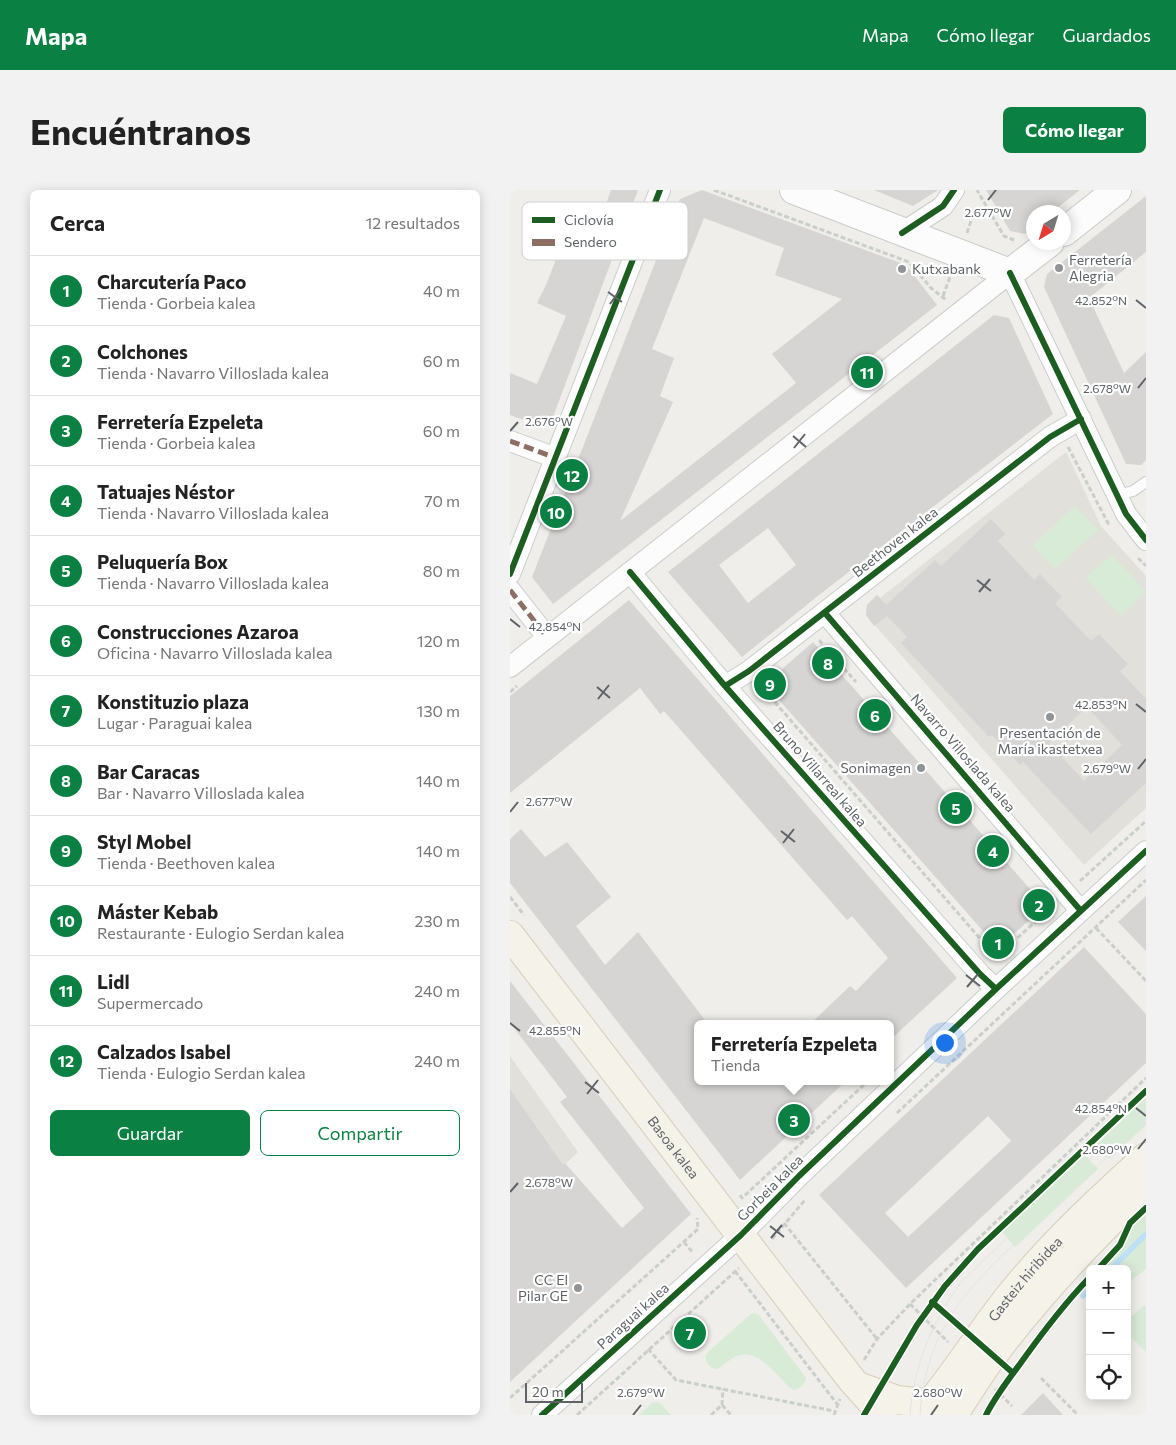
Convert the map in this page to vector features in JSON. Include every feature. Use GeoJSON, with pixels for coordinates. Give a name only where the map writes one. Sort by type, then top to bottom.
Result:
{"type":"FeatureCollection","features":[{"type":"Feature","properties":{"kind":"main road"},"geometry":{"type":"LineString","coordinates":[[794,190],[1010,273],[1040,250]]}},
{"type":"Feature","properties":{"kind":"main road"},"geometry":{"type":"LineString","coordinates":[[1071,226],[1117,190]]}},
{"type":"Feature","properties":{"kind":"main road","name":"Basoa kalea"},"geometry":{"type":"LineString","coordinates":[[510,935],[836,1358],[883,1415]]}},
{"type":"Feature","properties":{"kind":"main road","name":"Gasteiz hiribidea"},"geometry":{"type":"LineString","coordinates":[[941,1410],[1012,1293],[1042,1257],[1078,1220],[1146,1157]]}},
{"type":"Feature","properties":{"kind":"main road","name":"Gasteiz hiribidea"},"geometry":{"type":"LineString","coordinates":[[941,1410],[993,1356],[1024,1316],[1097,1233],[1146,1187]]}},
{"type":"Feature","properties":{"kind":"main road","name":"Basoa kalea"},"geometry":{"type":"LineString","coordinates":[[836,1358],[843,1410]]}},
{"type":"Feature","properties":{"kind":"main road"},"geometry":{"type":"LineString","coordinates":[[858,1386],[897,1400],[941,1410]]}},
{"type":"Feature","properties":{"kind":"street"},"geometry":{"type":"LineString","coordinates":[[655,202],[660,190]]}},
{"type":"Feature","properties":{"kind":"street"},"geometry":{"type":"LineString","coordinates":[[902,233],[943,206],[954,190]]}},
{"type":"Feature","properties":{"kind":"street"},"geometry":{"type":"LineString","coordinates":[[510,574],[633,260]]}},
{"type":"Feature","properties":{"kind":"street"},"geometry":{"type":"LineString","coordinates":[[510,667],[1010,273],[1117,496],[1146,540]]}},
{"type":"Feature","properties":{"kind":"street","name":"Beethoven kalea"},"geometry":{"type":"LineString","coordinates":[[725,686],[749,672],[1050,437],[1080,419]]}},
{"type":"Feature","properties":{"kind":"street"},"geometry":{"type":"LineString","coordinates":[[510,441],[556,458]]}},
{"type":"Feature","properties":{"kind":"street","name":"Bruno Villarreal kalea"},"geometry":{"type":"LineString","coordinates":[[630,572],[725,686],[980,974],[996,989]]}},
{"type":"Feature","properties":{"kind":"street"},"geometry":{"type":"LineString","coordinates":[[510,590],[547,638]]}},
{"type":"Feature","properties":{"kind":"street","name":"Navarro Villoslada kalea"},"geometry":{"type":"LineString","coordinates":[[825,613],[1081,911]]}},
{"type":"Feature","properties":{"kind":"street","name":"Gorbeia kalea"},"geometry":{"type":"LineString","coordinates":[[741,1235],[799,1176],[996,989],[1146,851]]}},
{"type":"Feature","properties":{"kind":"street","name":"Paraguai kalea"},"geometry":{"type":"LineString","coordinates":[[542,1415],[741,1235]]}},
{"type":"Feature","properties":{"kind":"lane"},"geometry":{"type":"LineString","coordinates":[[1117,496],[1133,491],[1146,482]]}},
{"type":"Feature","properties":{"kind":"path"},"geometry":{"type":"LineString","coordinates":[[714,190],[909,262],[931,288],[946,301],[939,307]]}},
{"type":"Feature","properties":{"kind":"path"},"geometry":{"type":"LineString","coordinates":[[988,210],[1004,236],[1019,241]]}},
{"type":"Feature","properties":{"kind":"path"},"geometry":{"type":"LineString","coordinates":[[757,681],[996,958]]}},
{"type":"Feature","properties":{"kind":"path"},"geometry":{"type":"LineString","coordinates":[[980,974],[1146,821]]}},
{"type":"Feature","properties":{"kind":"path"},"geometry":{"type":"LineString","coordinates":[[893,1116],[1146,880]]}},
{"type":"Feature","properties":{"kind":"path"},"geometry":{"type":"LineString","coordinates":[[1096,928],[1146,981]]}},
{"type":"Feature","properties":{"kind":"path"},"geometry":{"type":"LineString","coordinates":[[809,1196],[785,1224],[877,1340],[910,1304],[1146,1078]]}},
{"type":"Feature","properties":{"kind":"path"},"geometry":{"type":"LineString","coordinates":[[737,1192],[742,1198],[864,1085]]}},
{"type":"Feature","properties":{"kind":"path"},"geometry":{"type":"LineString","coordinates":[[971,1257],[1042,1188]]}},
{"type":"Feature","properties":{"kind":"path"},"geometry":{"type":"LineString","coordinates":[[510,1398],[698,1228],[697,1214]]}},
{"type":"Feature","properties":{"kind":"path"},"geometry":{"type":"LineString","coordinates":[[735,1271],[843,1410]]}},
{"type":"Feature","properties":{"kind":"path"},"geometry":{"type":"LineString","coordinates":[[577,1415],[719,1285]]}},
{"type":"Feature","properties":{"kind":"path"},"geometry":{"type":"LineString","coordinates":[[910,1304],[951,1345]]}},
{"type":"Feature","properties":{"kind":"path"},"geometry":{"type":"LineString","coordinates":[[917,1325],[928,1309]]}},
{"type":"Feature","properties":{"kind":"path"},"geometry":{"type":"LineString","coordinates":[[648,1349],[676,1380],[843,1410]]}},
{"type":"Feature","properties":{"kind":"path"},"geometry":{"type":"LineString","coordinates":[[1041,1378],[1078,1415]]}},
{"type":"Feature","properties":{"kind":"path"},"geometry":{"type":"LineString","coordinates":[[989,1383],[997,1396],[1012,1406]]}},
{"type":"Feature","properties":{"kind":"path"},"geometry":{"type":"LineString","coordinates":[[997,1396],[1004,1384]]}},
{"type":"Feature","properties":{"kind":"path"},"geometry":{"type":"LineString","coordinates":[[711,1415],[722,1405],[723,1389]]}},
{"type":"Feature","properties":{"kind":"path"},"geometry":{"type":"LineString","coordinates":[[722,1405],[731,1415]]}},
{"type":"Feature","properties":{"kind":"shaded area","name":"Presentación de María ikastetxea"},"geometry":{"type":"Polygon","coordinates":[[[1066,452],[1101,526],[1146,576],[1146,808],[1084,865],[866,615],[867,605],[877,595],[880,598],[1066,452]]]}},
{"type":"Feature","properties":{"kind":"shaded area"},"geometry":{"type":"Polygon","coordinates":[[[510,1056],[578,1152],[510,1216],[510,1056]]]}},
{"type":"Feature","properties":{"kind":"green space"},"geometry":{"type":"Polygon","coordinates":[[[1075,506],[1098,530],[1055,569],[1033,545],[1075,506]]]}},
{"type":"Feature","properties":{"kind":"green space"},"geometry":{"type":"Polygon","coordinates":[[[1111,554],[1146,591],[1121,616],[1086,578],[1111,554]]]}},
{"type":"Feature","properties":{"kind":"green space"},"geometry":{"type":"Polygon","coordinates":[[[1146,1098],[1146,1125],[1109,1159],[1096,1145],[1146,1098]]]}},
{"type":"Feature","properties":{"kind":"green space"},"geometry":{"type":"Polygon","coordinates":[[[1085,1155],[1098,1169],[1015,1247],[1002,1232],[1085,1155]]]}},
{"type":"Feature","properties":{"kind":"green space"},"geometry":{"type":"Polygon","coordinates":[[[1146,1212],[1146,1269],[1131,1280],[1131,1265],[1107,1265],[1119,1252],[1133,1227],[1146,1212]]]}},
{"type":"Feature","properties":{"kind":"green space"},"geometry":{"type":"Polygon","coordinates":[[[1144,1305],[1146,1307],[1146,1352],[1131,1337],[1131,1317],[1144,1305]]]}},
{"type":"Feature","properties":{"kind":"green space"},"geometry":{"type":"Polygon","coordinates":[[[752,1313],[758,1314],[806,1378],[800,1388],[793,1390],[768,1365],[753,1356],[745,1354],[737,1356],[717,1369],[712,1368],[708,1364],[705,1357],[709,1351],[752,1313]]]}},
{"type":"Feature","properties":{"kind":"green space"},"geometry":{"type":"Polygon","coordinates":[[[653,1402],[660,1403],[671,1415],[639,1415],[653,1402]]]}},
{"type":"Feature","properties":{"kind":"building"},"geometry":{"type":"Polygon","coordinates":[[[611,190],[638,190],[634,202],[607,202],[611,190]]]}},
{"type":"Feature","properties":{"kind":"building"},"geometry":{"type":"Polygon","coordinates":[[[702,190],[906,265],[937,305],[553,604],[532,577],[656,260],[687,260],[652,349],[674,358],[660,396],[673,402],[620,521],[796,383],[772,354],[842,299],[775,275],[784,248],[704,218],[688,258],[688,202],[679,202],[680,199],[702,190]]]}},
{"type":"Feature","properties":{"kind":"building"},"geometry":{"type":"Polygon","coordinates":[[[874,190],[938,190],[913,206],[874,190]]]}},
{"type":"Feature","properties":{"kind":"building"},"geometry":{"type":"Polygon","coordinates":[[[986,190],[1080,190],[1061,205],[1026,205],[1026,233],[1010,231],[986,190]]]}},
{"type":"Feature","properties":{"kind":"building"},"geometry":{"type":"Polygon","coordinates":[[[1146,196],[1146,252],[1089,298],[1124,373],[1146,352],[1146,460],[1141,465],[1126,464],[1044,287],[1047,274],[1146,196]]]}},
{"type":"Feature","properties":{"kind":"building"},"geometry":{"type":"Polygon","coordinates":[[[556,260],[612,260],[553,417],[540,426],[510,415],[510,373],[537,384],[566,316],[537,303],[556,260]]]}},
{"type":"Feature","properties":{"kind":"building"},"geometry":{"type":"Polygon","coordinates":[[[994,315],[1009,318],[1053,414],[742,657],[668,572],[994,315]],[[768,528],[719,565],[748,603],[796,565],[768,528]]]}},
{"type":"Feature","properties":{"kind":"building"},"geometry":{"type":"Polygon","coordinates":[[[991,519],[1005,534],[998,541],[1034,580],[1040,574],[1062,597],[1055,603],[1091,641],[1099,634],[1128,664],[1120,671],[1146,699],[1146,783],[1091,834],[1023,762],[1020,765],[992,735],[989,737],[901,643],[907,637],[887,616],[874,626],[866,615],[867,605],[877,595],[886,605],[935,560],[941,566],[991,519]],[[1087,707],[1049,743],[1084,781],[1122,745],[1087,707]]]}},
{"type":"Feature","properties":{"kind":"building"},"geometry":{"type":"Polygon","coordinates":[[[629,600],[957,978],[894,1036],[894,1020],[814,1020],[850,986],[856,991],[888,958],[852,916],[847,920],[664,711],[660,714],[640,688],[510,793],[510,696],[629,600]]]}},
{"type":"Feature","properties":{"kind":"building"},"geometry":{"type":"Polygon","coordinates":[[[813,642],[1045,906],[998,948],[765,684],[813,642]]]}},
{"type":"Feature","properties":{"kind":"building"},"geometry":{"type":"Polygon","coordinates":[[[521,829],[545,857],[567,842],[611,897],[576,926],[605,965],[638,932],[705,1020],[694,1020],[694,1085],[842,1085],[740,1180],[510,883],[510,839],[521,829]]]}},
{"type":"Feature","properties":{"kind":"building"},"geometry":{"type":"Polygon","coordinates":[[[1146,896],[1146,951],[1118,922],[1146,896]]]}},
{"type":"Feature","properties":{"kind":"building"},"geometry":{"type":"Polygon","coordinates":[[[1084,947],[1146,1014],[1146,1063],[906,1288],[819,1195],[1084,947]],[[988,1116],[885,1213],[908,1237],[1011,1141],[988,1116]]]}},
{"type":"Feature","properties":{"kind":"building"},"geometry":{"type":"Polygon","coordinates":[[[510,981],[691,1214],[510,1382],[510,1089],[563,1165],[565,1163],[622,1228],[644,1208],[560,1102],[567,1097],[510,1023],[510,981]]]}},
{"type":"Feature","properties":{"kind":"building"},"geometry":{"type":"Polygon","coordinates":[[[1043,1393],[1063,1415],[1021,1415],[1043,1393]]]}},
{"type":"Feature","properties":{"kind":"waterway"},"geometry":{"type":"LineString","coordinates":[[1115,1265],[1146,1234]]}},
{"type":"Feature","properties":{"kind":"waterway"},"geometry":{"type":"LineString","coordinates":[[1083,1296],[1086,1293]]}},
{"type":"Feature","properties":{"kind":"tram line"},"geometry":{"type":"LineString","coordinates":[[910,1415],[920,1361],[926,1344],[951,1296],[962,1281],[1146,1105]]}},
{"type":"Feature","properties":{"kind":"tram line"},"geometry":{"type":"LineString","coordinates":[[920,1415],[924,1382],[933,1353],[944,1327],[959,1303],[997,1260],[1146,1120]]}},
{"type":"Feature","properties":{"kind":"marked path"},"geometry":{"type":"LineString","coordinates":[[510,441],[556,458]]}},
{"type":"Feature","properties":{"kind":"marked path"},"geometry":{"type":"LineString","coordinates":[[510,590],[547,637]]}},
{"type":"Feature","properties":{"kind":"cycle path"},"geometry":{"type":"LineString","coordinates":[[655,202],[660,190]]}},
{"type":"Feature","properties":{"kind":"cycle path"},"geometry":{"type":"LineString","coordinates":[[902,233],[943,206],[954,190]]}},
{"type":"Feature","properties":{"kind":"cycle path"},"geometry":{"type":"LineString","coordinates":[[510,574],[633,260]]}},
{"type":"Feature","properties":{"kind":"cycle path"},"geometry":{"type":"LineString","coordinates":[[1010,273],[1126,514],[1146,540]]}},
{"type":"Feature","properties":{"kind":"cycle path"},"geometry":{"type":"LineString","coordinates":[[725,686],[749,671],[1050,437],[1081,419]]}},
{"type":"Feature","properties":{"kind":"cycle path"},"geometry":{"type":"LineString","coordinates":[[630,572],[725,686],[980,974],[996,989]]}},
{"type":"Feature","properties":{"kind":"cycle path"},"geometry":{"type":"LineString","coordinates":[[825,613],[1081,911]]}},
{"type":"Feature","properties":{"kind":"cycle path"},"geometry":{"type":"LineString","coordinates":[[542,1415],[741,1235],[799,1176],[996,989],[1146,851]]}},
{"type":"Feature","properties":{"kind":"cycle path"},"geometry":{"type":"LineString","coordinates":[[864,1415],[917,1325],[945,1286],[978,1249],[1146,1091]]}},
{"type":"Feature","properties":{"kind":"cycle path"},"geometry":{"type":"LineString","coordinates":[[1102,1265],[1120,1245],[1130,1223],[1146,1208]]}},
{"type":"Feature","properties":{"kind":"cycle path"},"geometry":{"type":"LineString","coordinates":[[986,1415],[1002,1389],[1045,1330],[1086,1281]]}},
{"type":"Feature","properties":{"kind":"cycle path"},"geometry":{"type":"LineString","coordinates":[[932,1302],[1013,1373]]}},
{"type":"Feature","properties":{"kind":"place","name":"Ferretería Alegria"},"geometry":{"type":"Point","coordinates":[1059,268]}},
{"type":"Feature","properties":{"kind":"place","name":"Kutxabank"},"geometry":{"type":"Point","coordinates":[902,269]}},
{"type":"Feature","properties":{"kind":"place","name":"Lidl"},"geometry":{"type":"Point","coordinates":[867,372]}},
{"type":"Feature","properties":{"kind":"place","name":"Calzados Isabel"},"geometry":{"type":"Point","coordinates":[572,475]}},
{"type":"Feature","properties":{"kind":"place","name":"Máster Kebab"},"geometry":{"type":"Point","coordinates":[556,512]}},
{"type":"Feature","properties":{"kind":"place","name":"Bar Caracas"},"geometry":{"type":"Point","coordinates":[828,663]}},
{"type":"Feature","properties":{"kind":"place","name":"Styl Mobel"},"geometry":{"type":"Point","coordinates":[770,684]}},
{"type":"Feature","properties":{"kind":"place","name":"Construcciones Azaroa"},"geometry":{"type":"Point","coordinates":[875,715]}},
{"type":"Feature","properties":{"kind":"place","name":"Presentación de María ikastetxea"},"geometry":{"type":"Point","coordinates":[1050,717]}},
{"type":"Feature","properties":{"kind":"place","name":"Sonimagen"},"geometry":{"type":"Point","coordinates":[921,768]}},
{"type":"Feature","properties":{"kind":"place","name":"Peluquería Box"},"geometry":{"type":"Point","coordinates":[956,808]}},
{"type":"Feature","properties":{"kind":"place","name":"Tatuajes Néstor"},"geometry":{"type":"Point","coordinates":[993,851]}},
{"type":"Feature","properties":{"kind":"place","name":"Colchones"},"geometry":{"type":"Point","coordinates":[1039,905]}},
{"type":"Feature","properties":{"kind":"place","name":"Charcutería Paco"},"geometry":{"type":"Point","coordinates":[998,943]}},
{"type":"Feature","properties":{"kind":"place","name":"Ferretería Ezpeleta"},"geometry":{"type":"Point","coordinates":[794,1120]}},
{"type":"Feature","properties":{"kind":"place","name":"CC El Pilar GE"},"geometry":{"type":"Point","coordinates":[578,1288]}},
{"type":"Feature","properties":{"kind":"place","name":"Konstituzio plaza"},"geometry":{"type":"Point","coordinates":[690,1333]}}]}
